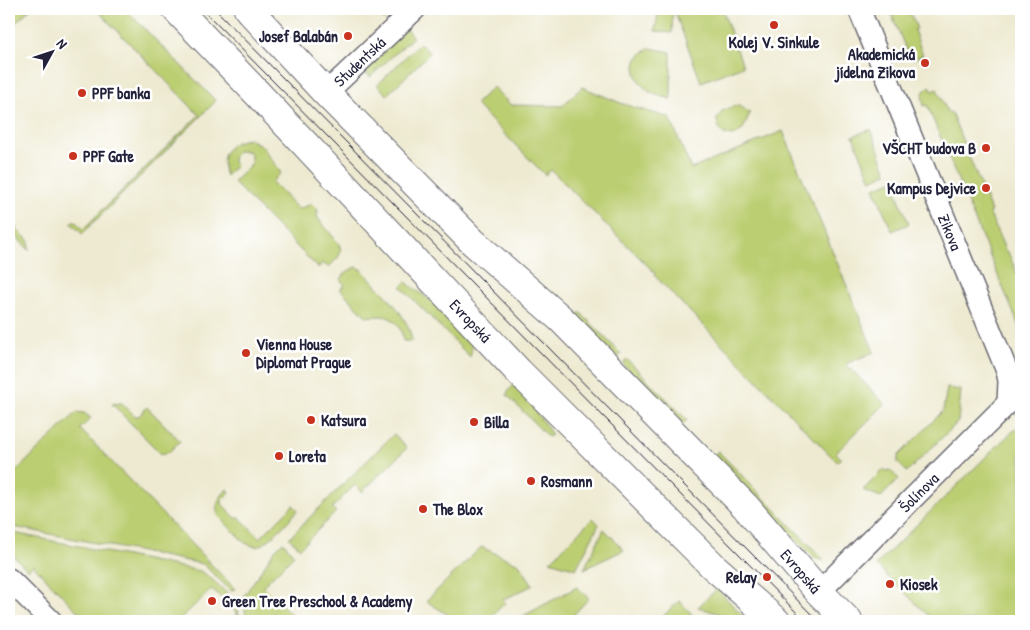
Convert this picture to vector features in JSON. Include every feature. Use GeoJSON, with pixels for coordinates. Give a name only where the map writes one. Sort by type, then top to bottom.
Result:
{"type":"FeatureCollection","features":[{"type":"Feature","properties":{"kind":"main road","name":"Evropská"},"geometry":{"type":"LineString","coordinates":[[176,9],[258,93],[519,372],[714,567],[776,621]]}},
{"type":"Feature","properties":{"kind":"main road","name":"Evropská"},"geometry":{"type":"LineString","coordinates":[[248,9],[326,92],[473,242],[573,331],[745,506],[819,592],[848,621]]}},
{"type":"Feature","properties":{"kind":"street","name":"Studentská"},"geometry":{"type":"LineString","coordinates":[[326,92],[415,9]]}},
{"type":"Feature","properties":{"kind":"street","name":"Zikova"},"geometry":{"type":"LineString","coordinates":[[860,9],[1007,372],[1015,401]]}},
{"type":"Feature","properties":{"kind":"street","name":"Šolínova"},"geometry":{"type":"LineString","coordinates":[[819,592],[1015,401]]}},
{"type":"Feature","properties":{"kind":"street"},"geometry":{"type":"LineString","coordinates":[[9,579],[51,621]]}},
{"type":"Feature","properties":{"kind":"green space"},"geometry":{"type":"Polygon","coordinates":[[[9,9],[30,9],[9,29],[9,9]]]}},
{"type":"Feature","properties":{"kind":"green space"},"geometry":{"type":"Polygon","coordinates":[[[99,9],[125,9],[216,101],[82,234],[71,223],[74,220],[83,229],[199,115],[98,11],[99,9]]]}},
{"type":"Feature","properties":{"kind":"green space"},"geometry":{"type":"Polygon","coordinates":[[[378,9],[395,9],[384,20],[376,11],[378,9]]]}},
{"type":"Feature","properties":{"kind":"green space"},"geometry":{"type":"Polygon","coordinates":[[[659,9],[673,9],[672,33],[655,31],[659,9]]]}},
{"type":"Feature","properties":{"kind":"green space"},"geometry":{"type":"Polygon","coordinates":[[[684,9],[722,9],[743,66],[701,82],[675,12],[684,9]]]}},
{"type":"Feature","properties":{"kind":"green space"},"geometry":{"type":"Polygon","coordinates":[[[889,9],[909,9],[917,29],[914,30],[923,55],[913,59],[908,54],[889,9]]]}},
{"type":"Feature","properties":{"kind":"green space"},"geometry":{"type":"Polygon","coordinates":[[[403,26],[413,37],[370,77],[362,69],[403,26]]]}},
{"type":"Feature","properties":{"kind":"green space"},"geometry":{"type":"Polygon","coordinates":[[[420,43],[430,53],[387,95],[377,85],[420,43]]]}},
{"type":"Feature","properties":{"kind":"green space"},"geometry":{"type":"Polygon","coordinates":[[[650,48],[671,52],[671,99],[648,91],[638,79],[635,64],[641,54],[650,48]]]}},
{"type":"Feature","properties":{"kind":"green space"},"geometry":{"type":"Polygon","coordinates":[[[930,86],[932,91],[937,89],[948,113],[951,112],[991,211],[989,212],[1021,283],[1021,331],[927,105],[924,106],[922,95],[930,86]]]}},
{"type":"Feature","properties":{"kind":"green space"},"geometry":{"type":"Polygon","coordinates":[[[493,87],[511,105],[562,106],[582,87],[623,104],[670,118],[691,169],[783,131],[874,352],[846,364],[885,404],[836,453],[841,458],[837,462],[654,275],[655,273],[551,170],[545,175],[475,104],[493,87]]]}},
{"type":"Feature","properties":{"kind":"green space"},"geometry":{"type":"Polygon","coordinates":[[[734,106],[740,106],[750,113],[741,131],[733,136],[729,136],[719,128],[717,119],[722,111],[734,106]]]}},
{"type":"Feature","properties":{"kind":"green space"},"geometry":{"type":"Polygon","coordinates":[[[871,129],[887,173],[871,180],[853,136],[871,129]]]}},
{"type":"Feature","properties":{"kind":"green space"},"geometry":{"type":"Polygon","coordinates":[[[250,139],[263,147],[281,173],[272,182],[298,209],[312,204],[318,210],[317,217],[339,244],[340,254],[329,267],[322,263],[318,268],[233,182],[251,165],[251,155],[248,151],[238,151],[234,155],[233,162],[236,165],[226,176],[223,161],[227,150],[242,140],[250,139]]]}},
{"type":"Feature","properties":{"kind":"green space"},"geometry":{"type":"Polygon","coordinates":[[[892,181],[909,224],[892,231],[874,188],[892,181]]]}},
{"type":"Feature","properties":{"kind":"green space"},"geometry":{"type":"Polygon","coordinates":[[[9,221],[29,241],[29,250],[9,229],[9,221]]]}},
{"type":"Feature","properties":{"kind":"green space"},"geometry":{"type":"Polygon","coordinates":[[[357,267],[392,302],[405,321],[412,341],[403,341],[400,328],[391,319],[382,316],[366,316],[340,289],[345,285],[341,281],[343,276],[349,270],[357,267]]]}},
{"type":"Feature","properties":{"kind":"green space"},"geometry":{"type":"Polygon","coordinates":[[[406,282],[460,325],[471,342],[470,357],[401,287],[406,282]]]}},
{"type":"Feature","properties":{"kind":"green space"},"geometry":{"type":"Polygon","coordinates":[[[580,312],[621,354],[617,358],[575,317],[580,312]]]}},
{"type":"Feature","properties":{"kind":"green space"},"geometry":{"type":"Polygon","coordinates":[[[627,359],[687,420],[682,424],[623,364],[627,359]]]}},
{"type":"Feature","properties":{"kind":"green space"},"geometry":{"type":"Polygon","coordinates":[[[515,384],[552,435],[548,437],[507,395],[508,391],[515,384]]]}},
{"type":"Feature","properties":{"kind":"green space"},"geometry":{"type":"Polygon","coordinates":[[[947,388],[961,390],[958,422],[907,472],[898,463],[898,456],[943,411],[947,388]]]}},
{"type":"Feature","properties":{"kind":"green space"},"geometry":{"type":"Polygon","coordinates":[[[122,403],[135,416],[139,416],[147,407],[180,441],[169,452],[161,454],[112,404],[122,403]]]}},
{"type":"Feature","properties":{"kind":"green space"},"geometry":{"type":"Polygon","coordinates":[[[77,412],[84,413],[91,418],[80,429],[235,589],[231,591],[203,564],[9,526],[9,478],[77,412]]]}},
{"type":"Feature","properties":{"kind":"green space"},"geometry":{"type":"Polygon","coordinates":[[[1021,427],[1021,621],[934,621],[876,565],[995,448],[1013,431],[1021,427]]]}},
{"type":"Feature","properties":{"kind":"green space"},"geometry":{"type":"Polygon","coordinates":[[[394,434],[407,448],[362,492],[355,485],[332,508],[336,512],[300,548],[289,538],[394,434]]]}},
{"type":"Feature","properties":{"kind":"green space"},"geometry":{"type":"Polygon","coordinates":[[[718,451],[824,560],[815,558],[808,552],[713,456],[718,451]]]}},
{"type":"Feature","properties":{"kind":"green space"},"geometry":{"type":"Polygon","coordinates":[[[884,469],[886,471],[890,470],[899,479],[881,497],[863,490],[884,469]]]}},
{"type":"Feature","properties":{"kind":"green space"},"geometry":{"type":"Polygon","coordinates":[[[227,489],[230,492],[222,500],[222,504],[236,518],[240,518],[260,538],[293,505],[298,510],[268,541],[259,546],[252,546],[244,542],[217,513],[217,505],[227,489]]]}},
{"type":"Feature","properties":{"kind":"green space"},"geometry":{"type":"Polygon","coordinates":[[[593,518],[599,524],[576,569],[550,561],[593,518]]]}},
{"type":"Feature","properties":{"kind":"green space"},"geometry":{"type":"Polygon","coordinates":[[[604,529],[624,550],[584,569],[604,529]]]}},
{"type":"Feature","properties":{"kind":"green space"},"geometry":{"type":"Polygon","coordinates":[[[9,532],[200,571],[227,593],[236,604],[239,621],[237,621],[237,613],[212,589],[178,621],[87,621],[33,565],[28,570],[9,552],[9,532]]]}},
{"type":"Feature","properties":{"kind":"green space"},"geometry":{"type":"Polygon","coordinates":[[[283,542],[294,555],[263,586],[298,621],[246,621],[244,596],[275,550],[283,542]]]}},
{"type":"Feature","properties":{"kind":"green space"},"geometry":{"type":"Polygon","coordinates":[[[481,547],[519,564],[533,585],[503,600],[505,603],[489,618],[487,616],[481,621],[458,621],[426,601],[481,547]]]}},
{"type":"Feature","properties":{"kind":"green space"},"geometry":{"type":"Polygon","coordinates":[[[577,587],[589,598],[568,621],[514,621],[577,587]]]}},
{"type":"Feature","properties":{"kind":"green space"},"geometry":{"type":"Polygon","coordinates":[[[717,589],[748,621],[741,621],[698,607],[717,589]]]}},
{"type":"Feature","properties":{"kind":"green space"},"geometry":{"type":"Polygon","coordinates":[[[679,601],[692,614],[691,621],[658,621],[679,601]]]}},
{"type":"Feature","properties":{"kind":"tram line"},"geometry":{"type":"LineString","coordinates":[[202,9],[805,621]]}},
{"type":"Feature","properties":{"kind":"tram line"},"geometry":{"type":"LineString","coordinates":[[215,9],[818,621]]}},
{"type":"Feature","properties":{"kind":"place","name":"Kolej V. Sinkule"},"geometry":{"type":"Point","coordinates":[774,25]}},
{"type":"Feature","properties":{"kind":"place","name":"Josef Balabán"},"geometry":{"type":"Point","coordinates":[348,36]}},
{"type":"Feature","properties":{"kind":"place","name":"Akademická jídelna Zikova"},"geometry":{"type":"Point","coordinates":[925,63]}},
{"type":"Feature","properties":{"kind":"place","name":"PPF banka"},"geometry":{"type":"Point","coordinates":[82,93]}},
{"type":"Feature","properties":{"kind":"place","name":"VŠCHT budova B"},"geometry":{"type":"Point","coordinates":[986,148]}},
{"type":"Feature","properties":{"kind":"place","name":"PPF Gate"},"geometry":{"type":"Point","coordinates":[73,156]}},
{"type":"Feature","properties":{"kind":"place","name":"Kampus Dejvice"},"geometry":{"type":"Point","coordinates":[986,188]}},
{"type":"Feature","properties":{"kind":"place","name":"Vienna House Diplomat Prague"},"geometry":{"type":"Point","coordinates":[246,353]}},
{"type":"Feature","properties":{"kind":"place","name":"Katsura"},"geometry":{"type":"Point","coordinates":[311,420]}},
{"type":"Feature","properties":{"kind":"place","name":"Billa"},"geometry":{"type":"Point","coordinates":[474,422]}},
{"type":"Feature","properties":{"kind":"place","name":"Loreta"},"geometry":{"type":"Point","coordinates":[279,456]}},
{"type":"Feature","properties":{"kind":"place","name":"Rosmann"},"geometry":{"type":"Point","coordinates":[531,481]}},
{"type":"Feature","properties":{"kind":"place","name":"The Blox"},"geometry":{"type":"Point","coordinates":[423,509]}},
{"type":"Feature","properties":{"kind":"place","name":"Relay"},"geometry":{"type":"Point","coordinates":[767,577]}},
{"type":"Feature","properties":{"kind":"place","name":"Kiosek"},"geometry":{"type":"Point","coordinates":[890,584]}},
{"type":"Feature","properties":{"kind":"place","name":"Green Tree Preschool & Academy"},"geometry":{"type":"Point","coordinates":[212,601]}}]}
